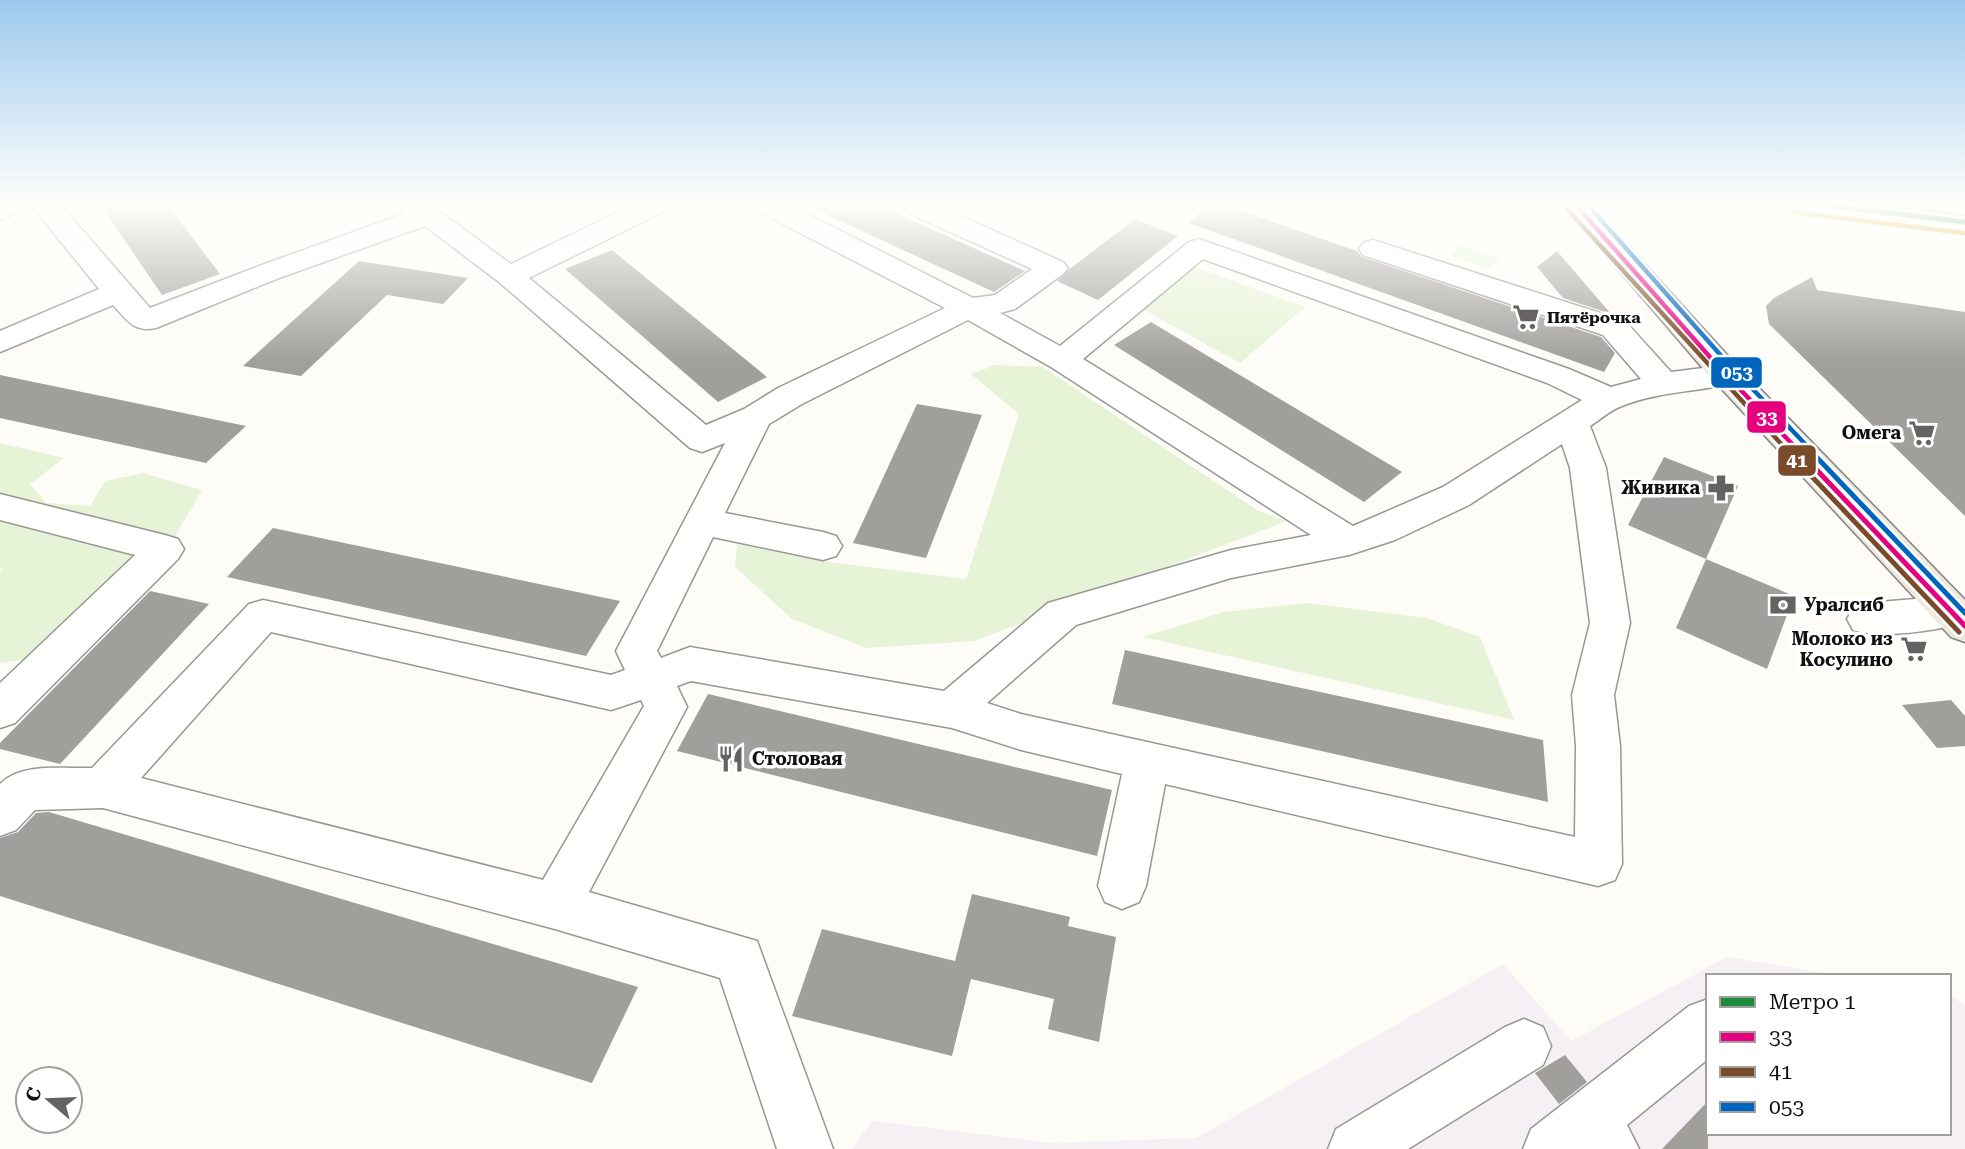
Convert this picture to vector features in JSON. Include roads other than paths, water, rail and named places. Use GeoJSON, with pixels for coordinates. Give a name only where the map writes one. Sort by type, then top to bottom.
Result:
{"type":"FeatureCollection","features":[{"type":"Feature","properties":{"kind":"main road"},"geometry":{"type":"LineString","coordinates":[[1619,257],[1727,375],[1958,618]]}},
{"type":"Feature","properties":{"kind":"lane"},"geometry":{"type":"LineString","coordinates":[[88,257],[145,321],[305,257]]}},
{"type":"Feature","properties":{"kind":"lane"},"geometry":{"type":"LineString","coordinates":[[483,257],[702,440],[756,417],[790,396],[968,308],[1004,303],[1054,268],[1029,257]]}},
{"type":"Feature","properties":{"kind":"lane"},"geometry":{"type":"LineString","coordinates":[[509,276],[549,257]]}},
{"type":"Feature","properties":{"kind":"lane"},"geometry":{"type":"LineString","coordinates":[[868,257],[1062,360],[1349,541]]}},
{"type":"Feature","properties":{"kind":"lane"},"geometry":{"type":"LineString","coordinates":[[1062,360],[1188,257]]}},
{"type":"Feature","properties":{"kind":"lane"},"geometry":{"type":"LineString","coordinates":[[1223,257],[1558,376],[1608,400]]}},
{"type":"Feature","properties":{"kind":"lane"},"geometry":{"type":"LineString","coordinates":[[1396,257],[1614,328],[1663,383]]}},
{"type":"Feature","properties":{"kind":"lane"},"geometry":{"type":"LineString","coordinates":[[0,342],[117,292]]}},
{"type":"Feature","properties":{"kind":"lane"},"geometry":{"type":"LineString","coordinates":[[952,710],[1062,614],[1231,564],[1349,541],[1382,530],[1456,496],[1608,400],[1663,383],[1727,375]]}},
{"type":"Feature","properties":{"kind":"lane"},"geometry":{"type":"LineString","coordinates":[[555,906],[666,706],[636,651],[756,417]]}},
{"type":"Feature","properties":{"kind":"lane"},"geometry":{"type":"LineString","coordinates":[[103,788],[263,615],[611,693],[653,680],[690,664],[952,710],[1021,732],[1598,864],[1598,746],[1593,695],[1610,623],[1588,468],[1571,422]]}},
{"type":"Feature","properties":{"kind":"lane"},"geometry":{"type":"LineString","coordinates":[[0,507],[165,549],[5,700]]}},
{"type":"Feature","properties":{"kind":"lane"},"geometry":{"type":"LineString","coordinates":[[704,522],[823,546]]}},
{"type":"Feature","properties":{"kind":"lane"},"geometry":{"type":"LineString","coordinates":[[1867,619],[1958,618]]}},
{"type":"Feature","properties":{"kind":"lane"},"geometry":{"type":"LineString","coordinates":[[1122,886],[1147,760]]}},
{"type":"Feature","properties":{"kind":"lane"},"geometry":{"type":"LineString","coordinates":[[0,815],[24,790],[103,788],[555,906],[739,959],[805,1149]]}},
{"type":"Feature","properties":{"kind":"lane"},"geometry":{"type":"LineString","coordinates":[[1582,1141],[1706,1027]]}},
{"type":"Feature","properties":{"kind":"lane"},"geometry":{"type":"LineString","coordinates":[[1356,1149],[1524,1046]]}},
{"type":"Feature","properties":{"kind":"place","name":"Пятёрочка"},"geometry":{"type":"Point","coordinates":[1526,317]}},
{"type":"Feature","properties":{"kind":"place","name":"Омега"},"geometry":{"type":"Point","coordinates":[1922,433]}},
{"type":"Feature","properties":{"kind":"place","name":"Живика"},"geometry":{"type":"Point","coordinates":[1721,488]}},
{"type":"Feature","properties":{"kind":"place","name":"Уралсиб"},"geometry":{"type":"Point","coordinates":[1783,605]}},
{"type":"Feature","properties":{"kind":"place","name":"Молоко из Косулино"},"geometry":{"type":"Point","coordinates":[1914,649]}},
{"type":"Feature","properties":{"kind":"place","name":"Столовая"},"geometry":{"type":"Point","coordinates":[731,759]}}]}
